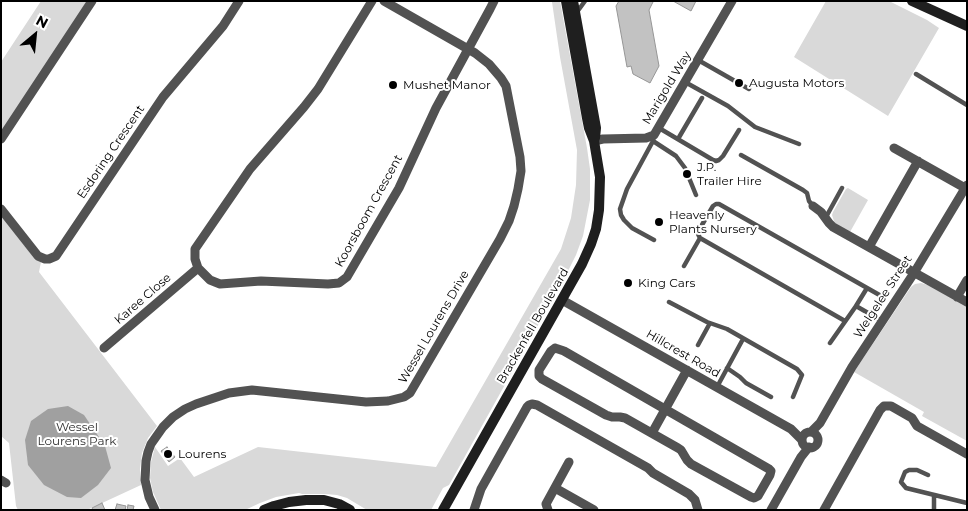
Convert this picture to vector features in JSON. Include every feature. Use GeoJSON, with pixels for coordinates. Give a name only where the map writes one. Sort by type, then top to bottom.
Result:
{"type":"FeatureCollection","features":[{"type":"Feature","properties":{"kind":"street"},"geometry":{"type":"LineString","coordinates":[[1,139],[92,1]]}},
{"type":"Feature","properties":{"kind":"street","name":"Esdoring Crescent"},"geometry":{"type":"LineString","coordinates":[[1,209],[38,256],[49,259],[56,256],[163,98],[223,26],[239,1]]}},
{"type":"Feature","properties":{"kind":"street"},"geometry":{"type":"LineString","coordinates":[[198,268],[194,252],[198,245],[250,170],[318,89],[372,1]]}},
{"type":"Feature","properties":{"kind":"street","name":"Wessel Lourens Drive"},"geometry":{"type":"LineString","coordinates":[[155,510],[149,497],[145,480],[148,452],[156,436],[173,417],[196,404],[229,393],[252,390],[366,402],[396,399],[408,395],[414,389],[509,221],[521,171],[506,86],[489,64],[468,49],[384,1]]}},
{"type":"Feature","properties":{"kind":"street"},"geometry":{"type":"LineString","coordinates":[[468,49],[494,1]]}},
{"type":"Feature","properties":{"kind":"street","name":"Brackenfell Boulevard"},"geometry":{"type":"LineString","coordinates":[[443,510],[582,264],[596,229],[599,210],[600,177],[594,141],[586,118],[566,1]]}},
{"type":"Feature","properties":{"kind":"street","name":"Brackenfell Boulevard"},"geometry":{"type":"LineString","coordinates":[[574,1],[575,16],[596,128],[594,141]]}},
{"type":"Feature","properties":{"kind":"street","name":"Marigold Way"},"geometry":{"type":"LineString","coordinates":[[594,141],[646,138],[656,134],[732,1]]}},
{"type":"Feature","properties":{"kind":"street"},"geometry":{"type":"LineString","coordinates":[[912,1],[962,24]]}},
{"type":"Feature","properties":{"kind":"street"},"geometry":{"type":"LineString","coordinates":[[921,1],[962,24]]}},
{"type":"Feature","properties":{"kind":"street","name":"Koorsboom Crescent"},"geometry":{"type":"LineString","coordinates":[[198,268],[210,280],[220,284],[261,281],[328,284],[343,280],[350,273],[399,188],[436,108],[468,49]]}},
{"type":"Feature","properties":{"kind":"street"},"geometry":{"type":"LineString","coordinates":[[894,148],[965,191]]}},
{"type":"Feature","properties":{"kind":"street"},"geometry":{"type":"LineString","coordinates":[[869,247],[918,162]]}},
{"type":"Feature","properties":{"kind":"street","name":"Welgelee Street"},"geometry":{"type":"LineString","coordinates":[[771,510],[801,457],[808,439],[820,423],[852,366],[914,273],[965,191]]}},
{"type":"Feature","properties":{"kind":"street"},"geometry":{"type":"LineString","coordinates":[[813,206],[821,212],[833,227],[967,302]]}},
{"type":"Feature","properties":{"kind":"street","name":"Karee Close"},"geometry":{"type":"LineString","coordinates":[[104,348],[198,268]]}},
{"type":"Feature","properties":{"kind":"street"},"geometry":{"type":"LineString","coordinates":[[957,297],[967,280]]}},
{"type":"Feature","properties":{"kind":"street","name":"Hillcrest Road"},"geometry":{"type":"LineString","coordinates":[[562,300],[808,439]]}},
{"type":"Feature","properties":{"kind":"street"},"geometry":{"type":"LineString","coordinates":[[558,348],[665,409],[769,469],[770,475],[758,496],[754,498],[691,464],[681,450],[652,433],[622,417],[612,417],[598,411],[542,379],[539,376],[539,370],[550,350],[558,348]]}},
{"type":"Feature","properties":{"kind":"street"},"geometry":{"type":"LineString","coordinates":[[652,433],[687,370]]}},
{"type":"Feature","properties":{"kind":"street"},"geometry":{"type":"LineString","coordinates":[[474,510],[481,489],[527,407],[532,404],[537,405],[648,468],[653,474],[689,494],[695,500],[698,510]]}},
{"type":"Feature","properties":{"kind":"street"},"geometry":{"type":"LineString","coordinates":[[824,510],[884,406],[891,406],[912,418],[917,426],[967,454]]}},
{"type":"Feature","properties":{"kind":"street"},"geometry":{"type":"LineString","coordinates":[[548,510],[546,504],[569,462]]}},
{"type":"Feature","properties":{"kind":"street"},"geometry":{"type":"LineString","coordinates":[[555,488],[594,510]]}},
{"type":"Feature","properties":{"kind":"street"},"geometry":{"type":"LineString","coordinates":[[264,510],[289,502],[306,500],[324,500],[339,504],[350,510]]}},
{"type":"Feature","properties":{"kind":"lane"},"geometry":{"type":"LineString","coordinates":[[575,16],[585,1]]}},
{"type":"Feature","properties":{"kind":"lane"},"geometry":{"type":"LineString","coordinates":[[698,60],[749,89]]}},
{"type":"Feature","properties":{"kind":"lane"},"geometry":{"type":"LineString","coordinates":[[916,74],[967,105]]}},
{"type":"Feature","properties":{"kind":"lane"},"geometry":{"type":"LineString","coordinates":[[685,82],[728,106],[755,127],[799,144]]}},
{"type":"Feature","properties":{"kind":"lane"},"geometry":{"type":"LineString","coordinates":[[678,139],[702,98]]}},
{"type":"Feature","properties":{"kind":"lane"},"geometry":{"type":"LineString","coordinates":[[656,134],[678,139],[716,161],[723,156],[739,130]]}},
{"type":"Feature","properties":{"kind":"lane"},"geometry":{"type":"LineString","coordinates":[[656,134],[685,168],[696,194]]}},
{"type":"Feature","properties":{"kind":"lane"},"geometry":{"type":"LineString","coordinates":[[654,240],[632,228],[624,220],[620,210],[626,188],[656,134]]}},
{"type":"Feature","properties":{"kind":"lane"},"geometry":{"type":"LineString","coordinates":[[741,155],[803,190],[813,206]]}},
{"type":"Feature","properties":{"kind":"lane"},"geometry":{"type":"LineString","coordinates":[[825,218],[842,188]]}},
{"type":"Feature","properties":{"kind":"lane"},"geometry":{"type":"LineString","coordinates":[[846,321],[700,238],[698,230],[713,206],[720,204],[883,296]]}},
{"type":"Feature","properties":{"kind":"lane"},"geometry":{"type":"LineString","coordinates":[[684,266],[700,238]]}},
{"type":"Feature","properties":{"kind":"lane"},"geometry":{"type":"LineString","coordinates":[[830,343],[867,288]]}},
{"type":"Feature","properties":{"kind":"lane"},"geometry":{"type":"LineString","coordinates":[[668,302],[710,323],[727,329],[797,369],[802,373],[793,397]]}},
{"type":"Feature","properties":{"kind":"lane"},"geometry":{"type":"LineString","coordinates":[[856,306],[882,321]]}},
{"type":"Feature","properties":{"kind":"lane"},"geometry":{"type":"LineString","coordinates":[[698,345],[710,323]]}},
{"type":"Feature","properties":{"kind":"lane"},"geometry":{"type":"LineString","coordinates":[[717,387],[743,339]]}},
{"type":"Feature","properties":{"kind":"lane"},"geometry":{"type":"LineString","coordinates":[[727,368],[746,383],[771,398]]}},
{"type":"Feature","properties":{"kind":"lane"},"geometry":{"type":"LineString","coordinates":[[928,475],[917,470],[909,470],[905,472],[901,482],[906,488],[967,503]]}},
{"type":"Feature","properties":{"kind":"lane"},"geometry":{"type":"LineString","coordinates":[[934,495],[934,510]]}},
{"type":"Feature","properties":{"kind":"green space"},"geometry":{"type":"Polygon","coordinates":[[[41,1],[88,1],[1,132],[1,62],[41,1]]]}},
{"type":"Feature","properties":{"kind":"green space"},"geometry":{"type":"Polygon","coordinates":[[[560,1],[590,169],[590,200],[583,236],[565,277],[449,485],[443,488],[431,510],[367,510],[347,498],[337,495],[299,493],[276,497],[245,510],[161,510],[153,492],[150,478],[151,462],[155,447],[168,466],[180,458],[194,477],[258,447],[436,467],[561,249],[571,218],[576,185],[577,150],[552,2],[560,1]]]}},
{"type":"Feature","properties":{"kind":"green space"},"geometry":{"type":"Polygon","coordinates":[[[826,1],[889,1],[939,28],[888,116],[794,57],[826,1]]]}},
{"type":"Feature","properties":{"kind":"green space"},"geometry":{"type":"Polygon","coordinates":[[[848,188],[868,200],[850,232],[836,224],[832,215],[848,188]]]}},
{"type":"Feature","properties":{"kind":"green space","name":"Wessel Lourens Park"},"geometry":{"type":"Polygon","coordinates":[[[1,215],[34,258],[41,262],[39,272],[157,426],[148,438],[142,453],[141,485],[87,510],[18,510],[16,506],[9,443],[1,436],[1,215]]]}},
{"type":"Feature","properties":{"kind":"green space"},"geometry":{"type":"Polygon","coordinates":[[[921,283],[967,306],[967,441],[922,416],[924,412],[854,372],[911,287],[921,283]]]}},
{"type":"Feature","properties":{"kind":"shaded area"},"geometry":{"type":"Polygon","coordinates":[[[68,406],[84,415],[105,446],[111,468],[98,485],[81,498],[67,497],[44,485],[28,465],[25,440],[31,421],[48,409],[68,406]]]}},
{"type":"Feature","properties":{"kind":"building"},"geometry":{"type":"Polygon","coordinates":[[[619,1],[653,2],[649,10],[659,66],[650,83],[633,74],[631,66],[627,67],[616,6],[619,1]]]}},
{"type":"Feature","properties":{"kind":"building"},"geometry":{"type":"Polygon","coordinates":[[[673,1],[696,1],[691,11],[673,1]]]}},
{"type":"Feature","properties":{"kind":"building","name":"Lourens"},"geometry":{"type":"Polygon","coordinates":[[[167,447],[175,457],[169,462],[161,451],[167,447]]]}},
{"type":"Feature","properties":{"kind":"building"},"geometry":{"type":"Polygon","coordinates":[[[102,503],[105,510],[93,510],[92,508],[102,503]]]}},
{"type":"Feature","properties":{"kind":"building"},"geometry":{"type":"Polygon","coordinates":[[[117,504],[126,506],[125,510],[115,510],[117,504]]]}},
{"type":"Feature","properties":{"kind":"building"},"geometry":{"type":"Polygon","coordinates":[[[128,505],[134,506],[133,510],[127,510],[128,505]]]}},
{"type":"Feature","properties":{"kind":"place","name":"Augusta Motors"},"geometry":{"type":"Point","coordinates":[739,83]}},
{"type":"Feature","properties":{"kind":"place","name":"Mushet Manor"},"geometry":{"type":"Point","coordinates":[393,85]}},
{"type":"Feature","properties":{"kind":"place","name":"J.P. Trailer Hire"},"geometry":{"type":"Point","coordinates":[687,174]}},
{"type":"Feature","properties":{"kind":"place","name":"Heavenly Plants Nursery"},"geometry":{"type":"Point","coordinates":[659,222]}},
{"type":"Feature","properties":{"kind":"place","name":"King Cars"},"geometry":{"type":"Point","coordinates":[628,283]}},
{"type":"Feature","properties":{"kind":"place","name":"Lourens"},"geometry":{"type":"Point","coordinates":[168,454]}}]}
